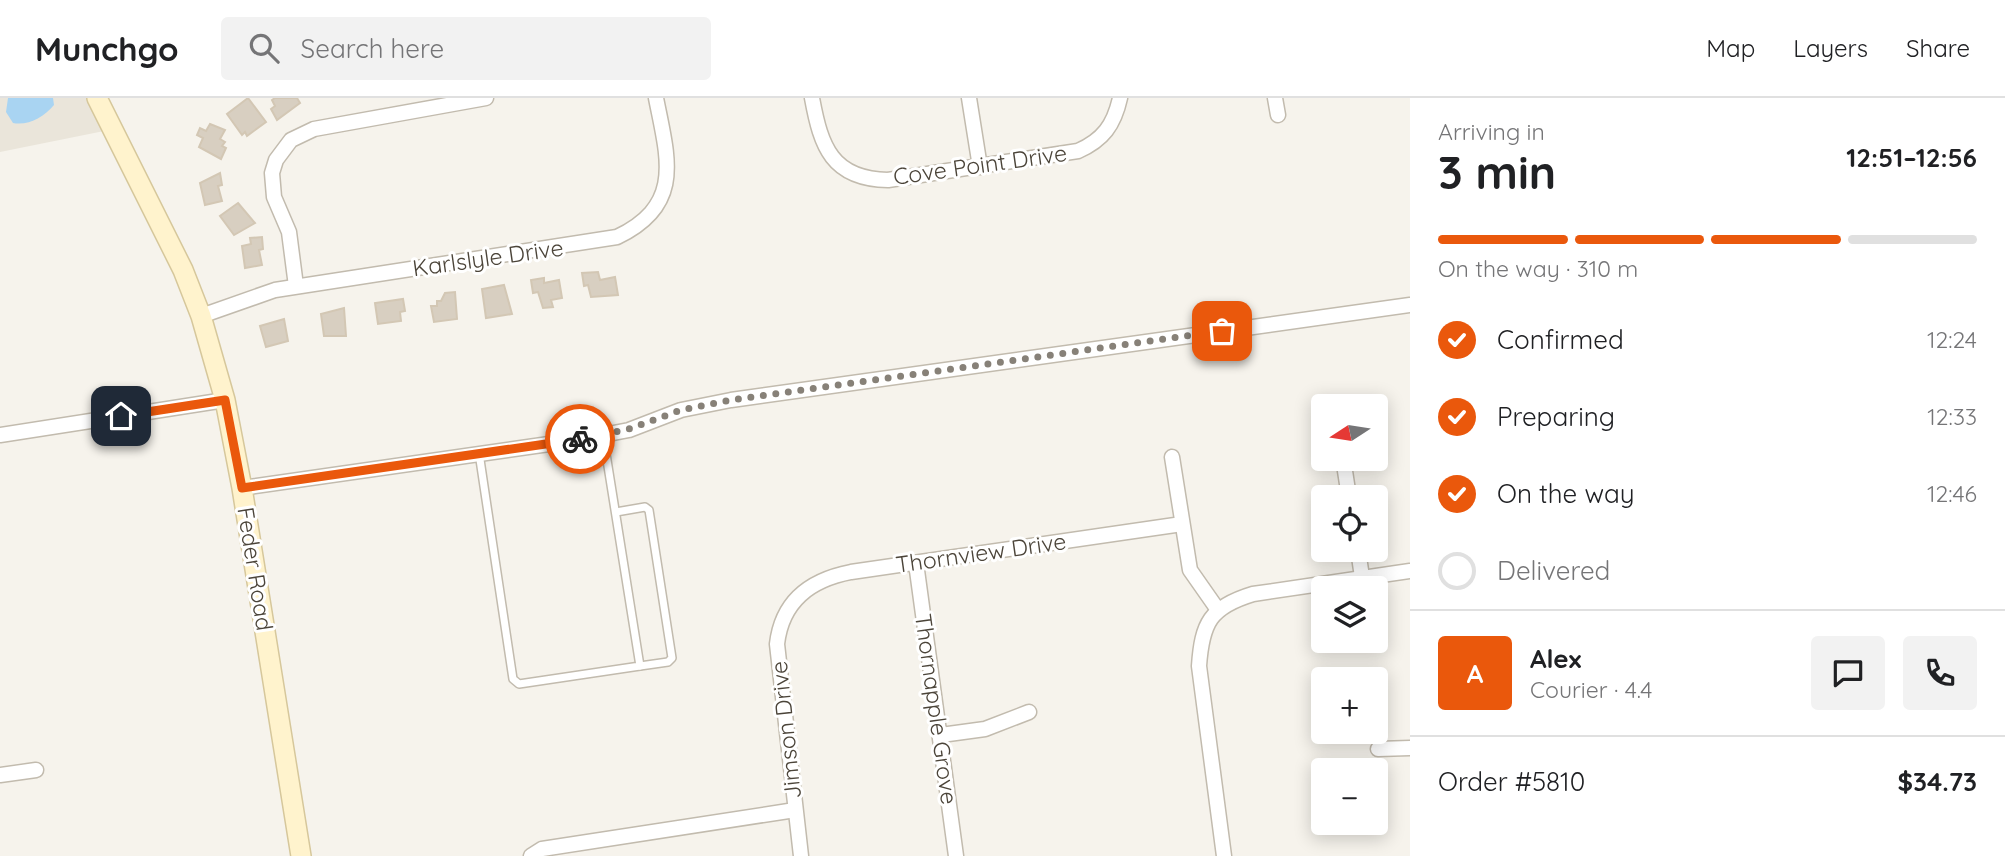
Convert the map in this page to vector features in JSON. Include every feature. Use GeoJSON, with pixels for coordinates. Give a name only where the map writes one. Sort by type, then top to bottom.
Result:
{"type":"FeatureCollection","features":[{"type":"Feature","properties":{"kind":"main road","name":"Feder Road"},"geometry":{"type":"LineString","coordinates":[[97,98],[150,198],[201,316],[225,400],[242,488],[302,856]]}},
{"type":"Feature","properties":{"kind":"street"},"geometry":{"type":"LineString","coordinates":[[296,286],[289,232],[272,185],[276,160],[291,140],[314,129],[486,98]]}},
{"type":"Feature","properties":{"kind":"street","name":"Karlslyle Drive"},"geometry":{"type":"LineString","coordinates":[[201,316],[256,295],[296,286],[597,243],[636,228],[661,201],[668,170],[656,98]]}},
{"type":"Feature","properties":{"kind":"street","name":"Cove Point Drive"},"geometry":{"type":"LineString","coordinates":[[812,98],[823,144],[843,169],[858,176],[888,180],[1078,151],[1099,140],[1108,130],[1120,98]]}},
{"type":"Feature","properties":{"kind":"street"},"geometry":{"type":"LineString","coordinates":[[969,98],[980,167]]}},
{"type":"Feature","properties":{"kind":"street"},"geometry":{"type":"LineString","coordinates":[[1275,98],[1278,115]]}},
{"type":"Feature","properties":{"kind":"street"},"geometry":{"type":"LineString","coordinates":[[242,488],[603,435],[629,429],[666,414],[731,400],[1410,305]]}},
{"type":"Feature","properties":{"kind":"street"},"geometry":{"type":"LineString","coordinates":[[0,435],[225,400]]}},
{"type":"Feature","properties":{"kind":"street"},"geometry":{"type":"LineString","coordinates":[[1172,457],[1190,570],[1217,610]]}},
{"type":"Feature","properties":{"kind":"street","name":"Thornview Drive"},"geometry":{"type":"LineString","coordinates":[[790,605],[807,587],[829,576],[1182,524]]}},
{"type":"Feature","properties":{"kind":"street","name":"Thornapple Grove"},"geometry":{"type":"LineString","coordinates":[[916,563],[956,856]]}},
{"type":"Feature","properties":{"kind":"street"},"geometry":{"type":"LineString","coordinates":[[1376,576],[1410,571]]}},
{"type":"Feature","properties":{"kind":"street"},"geometry":{"type":"LineString","coordinates":[[1224,856],[1199,666],[1201,635],[1217,610],[1233,600],[1253,594],[1311,585]]}},
{"type":"Feature","properties":{"kind":"street","name":"Jimson Drive"},"geometry":{"type":"LineString","coordinates":[[790,605],[779,631],[778,659],[802,856]]}},
{"type":"Feature","properties":{"kind":"street"},"geometry":{"type":"LineString","coordinates":[[941,736],[985,729],[1029,712]]}},
{"type":"Feature","properties":{"kind":"street"},"geometry":{"type":"LineString","coordinates":[[1378,749],[1410,748]]}},
{"type":"Feature","properties":{"kind":"street"},"geometry":{"type":"LineString","coordinates":[[0,775],[36,770]]}},
{"type":"Feature","properties":{"kind":"street"},"geometry":{"type":"LineString","coordinates":[[531,856],[542,849],[795,810]]}},
{"type":"Feature","properties":{"kind":"lane"},"geometry":{"type":"LineString","coordinates":[[603,435],[640,666]]}},
{"type":"Feature","properties":{"kind":"lane"},"geometry":{"type":"LineString","coordinates":[[479,453],[515,683],[668,662],[672,659],[649,510],[646,507],[616,512]]}},
{"type":"Feature","properties":{"kind":"shaded area"},"geometry":{"type":"Polygon","coordinates":[[[0,98],[97,98],[114,129],[0,152],[0,98]]]}},
{"type":"Feature","properties":{"kind":"water"},"geometry":{"type":"Polygon","coordinates":[[[8,98],[53,98],[54,105],[35,120],[13,123],[6,112],[8,98]]]}},
{"type":"Feature","properties":{"kind":"building"},"geometry":{"type":"Polygon","coordinates":[[[248,98],[266,122],[247,136],[245,132],[242,135],[227,114],[248,98]]]}},
{"type":"Feature","properties":{"kind":"building"},"geometry":{"type":"Polygon","coordinates":[[[297,98],[300,103],[277,120],[271,109],[275,106],[272,100],[297,98]]]}},
{"type":"Feature","properties":{"kind":"building"},"geometry":{"type":"Polygon","coordinates":[[[210,124],[225,130],[220,139],[225,142],[222,146],[226,148],[221,159],[199,147],[203,138],[197,135],[200,128],[206,131],[210,124]]]}},
{"type":"Feature","properties":{"kind":"building"},"geometry":{"type":"Polygon","coordinates":[[[220,173],[222,185],[218,186],[222,201],[205,205],[200,183],[220,173]]]}},
{"type":"Feature","properties":{"kind":"building"},"geometry":{"type":"Polygon","coordinates":[[[238,203],[255,223],[234,235],[220,216],[238,203]]]}},
{"type":"Feature","properties":{"kind":"building"},"geometry":{"type":"Polygon","coordinates":[[[262,237],[263,249],[259,250],[262,265],[245,268],[242,246],[251,244],[250,238],[262,237]]]}},
{"type":"Feature","properties":{"kind":"building"},"geometry":{"type":"Polygon","coordinates":[[[598,272],[600,280],[615,277],[618,295],[591,297],[588,285],[584,286],[582,273],[598,272]]]}},
{"type":"Feature","properties":{"kind":"building"},"geometry":{"type":"Polygon","coordinates":[[[544,278],[544,283],[559,280],[562,298],[551,300],[553,307],[543,308],[538,292],[533,293],[531,280],[544,278]]]}},
{"type":"Feature","properties":{"kind":"building"},"geometry":{"type":"Polygon","coordinates":[[[504,285],[512,314],[486,318],[482,289],[504,285]]]}},
{"type":"Feature","properties":{"kind":"building"},"geometry":{"type":"Polygon","coordinates":[[[455,292],[457,319],[434,322],[431,306],[437,306],[437,301],[441,301],[445,293],[455,292]]]}},
{"type":"Feature","properties":{"kind":"building"},"geometry":{"type":"Polygon","coordinates":[[[403,299],[405,311],[400,312],[401,321],[378,324],[375,303],[403,299]]]}},
{"type":"Feature","properties":{"kind":"building"},"geometry":{"type":"Polygon","coordinates":[[[344,308],[346,336],[324,336],[321,314],[344,308]]]}},
{"type":"Feature","properties":{"kind":"building"},"geometry":{"type":"Polygon","coordinates":[[[284,319],[288,341],[266,347],[260,326],[284,319]]]}},
{"type":"Feature","properties":{"kind":"way so far"},"geometry":{"type":"LineString","coordinates":[[580,439],[629,429],[681,410],[731,400],[1222,331]]}},
{"type":"Feature","properties":{"kind":"route"},"geometry":{"type":"LineString","coordinates":[[121,416],[225,400],[242,488],[580,439]]}}]}
